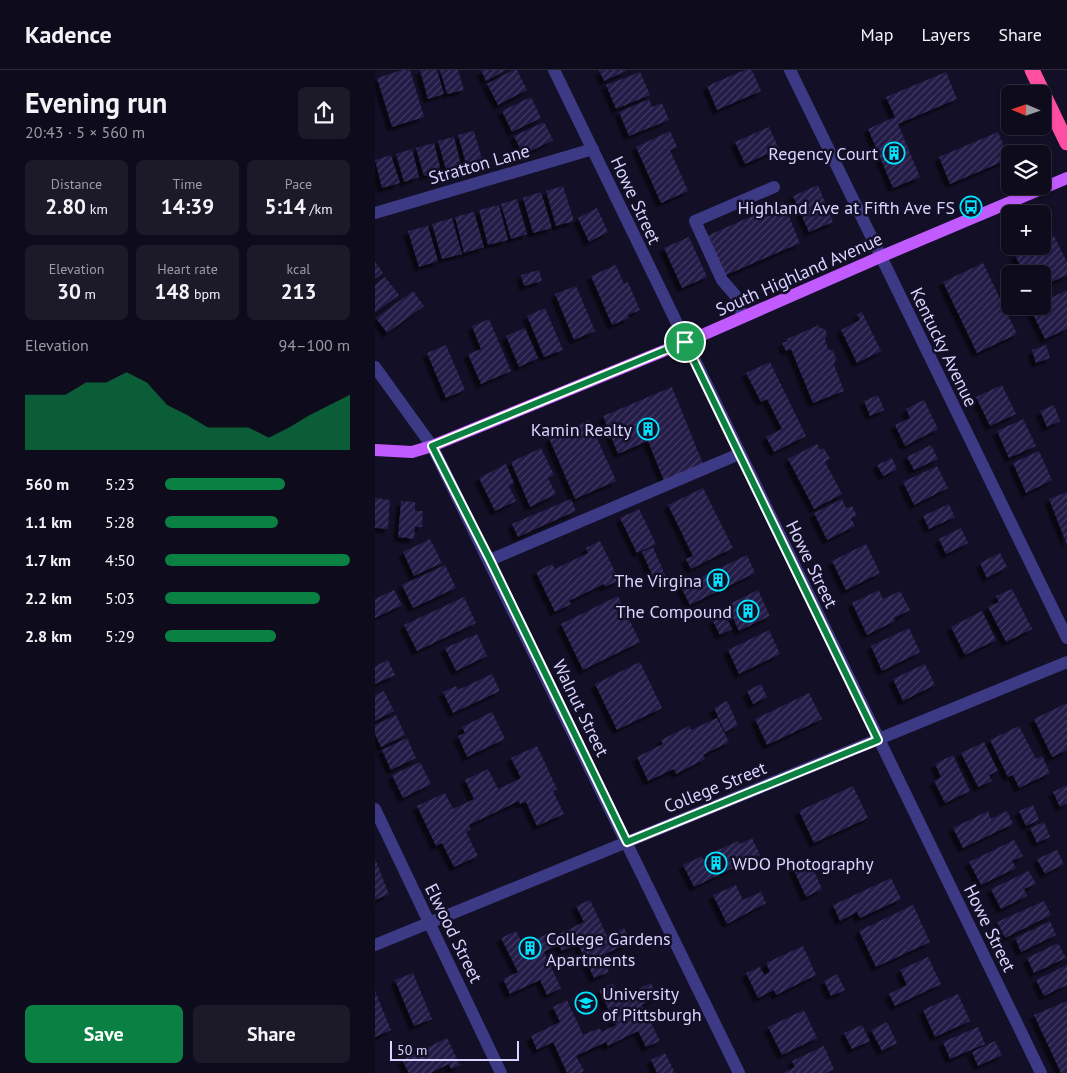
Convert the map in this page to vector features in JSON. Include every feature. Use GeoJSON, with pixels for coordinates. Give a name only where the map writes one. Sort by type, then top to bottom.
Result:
{"type":"FeatureCollection","features":[{"type":"Feature","properties":{"kind":"highway"},"geometry":{"type":"LineString","coordinates":[[1032,70],[1067,143]]}},
{"type":"Feature","properties":{"kind":"main road","name":"South Highland Avenue"},"geometry":{"type":"LineString","coordinates":[[375,450],[412,452],[432,446],[685,342],[1067,178]]}},
{"type":"Feature","properties":{"kind":"street","name":"Howe Street"},"geometry":{"type":"LineString","coordinates":[[553,70],[1041,1073]]}},
{"type":"Feature","properties":{"kind":"street","name":"Kentucky Avenue"},"geometry":{"type":"LineString","coordinates":[[789,70],[1067,638]]}},
{"type":"Feature","properties":{"kind":"street","name":"Stratton Lane"},"geometry":{"type":"LineString","coordinates":[[375,213],[593,149]]}},
{"type":"Feature","properties":{"kind":"street"},"geometry":{"type":"LineString","coordinates":[[743,317],[735,295],[722,280],[695,221],[774,187]]}},
{"type":"Feature","properties":{"kind":"street","name":"Walnut Street"},"geometry":{"type":"LineString","coordinates":[[375,367],[432,446],[490,560],[739,1073]]}},
{"type":"Feature","properties":{"kind":"street"},"geometry":{"type":"LineString","coordinates":[[490,560],[739,454]]}},
{"type":"Feature","properties":{"kind":"street","name":"College Street"},"geometry":{"type":"LineString","coordinates":[[375,945],[1067,662]]}},
{"type":"Feature","properties":{"kind":"street","name":"Elwood Street"},"geometry":{"type":"LineString","coordinates":[[375,809],[501,1073]]}},
{"type":"Feature","properties":{"kind":"building"},"geometry":{"type":"Polygon","coordinates":[[[402,70],[410,70],[424,117],[392,127],[377,78],[402,70]]]}},
{"type":"Feature","properties":{"kind":"building"},"geometry":{"type":"Polygon","coordinates":[[[420,70],[437,70],[444,94],[428,99],[420,70]]]}},
{"type":"Feature","properties":{"kind":"building"},"geometry":{"type":"Polygon","coordinates":[[[440,70],[458,70],[464,90],[447,94],[440,70]]]}},
{"type":"Feature","properties":{"kind":"building"},"geometry":{"type":"Polygon","coordinates":[[[481,70],[506,70],[486,81],[481,70]]]}},
{"type":"Feature","properties":{"kind":"building"},"geometry":{"type":"Polygon","coordinates":[[[513,70],[517,70],[527,90],[498,105],[487,84],[513,70]]]}},
{"type":"Feature","properties":{"kind":"building"},"geometry":{"type":"Polygon","coordinates":[[[599,70],[628,70],[604,81],[599,70]]]}},
{"type":"Feature","properties":{"kind":"building"},"geometry":{"type":"Polygon","coordinates":[[[745,70],[752,70],[761,91],[717,110],[707,86],[745,70]]]}},
{"type":"Feature","properties":{"kind":"building"},"geometry":{"type":"Polygon","coordinates":[[[640,72],[650,95],[616,109],[606,85],[640,72]]]}},
{"type":"Feature","properties":{"kind":"building","name":"Regency Court"},"geometry":{"type":"Polygon","coordinates":[[[946,72],[957,99],[898,124],[920,177],[893,188],[868,129],[895,117],[886,97],[946,72]]]}},
{"type":"Feature","properties":{"kind":"building"},"geometry":{"type":"Polygon","coordinates":[[[531,97],[541,118],[512,132],[502,111],[531,97]]]}},
{"type":"Feature","properties":{"kind":"building"},"geometry":{"type":"Polygon","coordinates":[[[649,99],[652,107],[662,103],[669,120],[629,136],[619,112],[649,99]]]}},
{"type":"Feature","properties":{"kind":"building"},"geometry":{"type":"Polygon","coordinates":[[[544,122],[553,140],[523,155],[514,136],[544,122]]]}},
{"type":"Feature","properties":{"kind":"building"},"geometry":{"type":"Polygon","coordinates":[[[769,127],[779,149],[745,164],[735,142],[769,127]]]}},
{"type":"Feature","properties":{"kind":"building"},"geometry":{"type":"Polygon","coordinates":[[[474,131],[482,159],[466,164],[458,135],[474,131]]]}},
{"type":"Feature","properties":{"kind":"building"},"geometry":{"type":"Polygon","coordinates":[[[670,131],[677,147],[670,150],[688,191],[661,203],[636,147],[670,131]]]}},
{"type":"Feature","properties":{"kind":"building"},"geometry":{"type":"Polygon","coordinates":[[[998,132],[1003,145],[1001,145],[1001,162],[950,184],[939,157],[998,132]]]}},
{"type":"Feature","properties":{"kind":"building"},"geometry":{"type":"Polygon","coordinates":[[[454,137],[461,165],[446,170],[438,141],[454,137]]]}},
{"type":"Feature","properties":{"kind":"building"},"geometry":{"type":"Polygon","coordinates":[[[434,143],[441,171],[424,176],[416,148],[434,143]]]}},
{"type":"Feature","properties":{"kind":"building"},"geometry":{"type":"Polygon","coordinates":[[[412,149],[419,177],[404,182],[396,154],[412,149]]]}},
{"type":"Feature","properties":{"kind":"building"},"geometry":{"type":"Polygon","coordinates":[[[391,155],[400,183],[382,188],[375,160],[391,155]]]}},
{"type":"Feature","properties":{"kind":"building"},"geometry":{"type":"Polygon","coordinates":[[[818,185],[833,222],[809,232],[793,196],[818,185]]]}},
{"type":"Feature","properties":{"kind":"building"},"geometry":{"type":"Polygon","coordinates":[[[563,186],[574,221],[556,226],[546,191],[563,186]]]}},
{"type":"Feature","properties":{"kind":"building"},"geometry":{"type":"Polygon","coordinates":[[[541,192],[552,228],[533,233],[523,198],[541,192]]]}},
{"type":"Feature","properties":{"kind":"building"},"geometry":{"type":"Polygon","coordinates":[[[517,199],[527,234],[511,239],[501,204],[517,199]]]}},
{"type":"Feature","properties":{"kind":"building"},"geometry":{"type":"Polygon","coordinates":[[[783,202],[800,243],[724,276],[707,236],[783,202]]]}},
{"type":"Feature","properties":{"kind":"building"},"geometry":{"type":"Polygon","coordinates":[[[499,205],[508,240],[488,245],[479,210],[499,205]]]}},
{"type":"Feature","properties":{"kind":"building"},"geometry":{"type":"Polygon","coordinates":[[[597,208],[608,232],[589,242],[578,218],[597,208]]]}},
{"type":"Feature","properties":{"kind":"building"},"geometry":{"type":"Polygon","coordinates":[[[474,212],[484,247],[464,253],[455,217],[474,212]]]}},
{"type":"Feature","properties":{"kind":"building"},"geometry":{"type":"Polygon","coordinates":[[[452,218],[462,254],[442,259],[432,224],[452,218]]]}},
{"type":"Feature","properties":{"kind":"building"},"geometry":{"type":"Polygon","coordinates":[[[428,226],[438,261],[419,267],[408,231],[428,226]]]}},
{"type":"Feature","properties":{"kind":"building"},"geometry":{"type":"Polygon","coordinates":[[[1054,236],[1067,262],[1067,275],[1051,282],[1051,265],[1020,265],[1015,255],[1051,255],[1051,238],[1054,236]]]}},
{"type":"Feature","properties":{"kind":"building"},"geometry":{"type":"Polygon","coordinates":[[[689,237],[707,277],[682,288],[664,248],[689,237]]]}},
{"type":"Feature","properties":{"kind":"building"},"geometry":{"type":"Polygon","coordinates":[[[375,262],[383,273],[375,279],[375,262]]]}},
{"type":"Feature","properties":{"kind":"building"},"geometry":{"type":"Polygon","coordinates":[[[983,263],[1001,301],[1001,315],[1008,315],[1017,334],[977,353],[943,282],[983,263]]]}},
{"type":"Feature","properties":{"kind":"building"},"geometry":{"type":"Polygon","coordinates":[[[616,265],[624,284],[628,282],[640,310],[628,315],[629,318],[612,325],[591,276],[616,265]]]}},
{"type":"Feature","properties":{"kind":"building"},"geometry":{"type":"Polygon","coordinates":[[[539,270],[542,281],[524,286],[521,275],[539,270]]]}},
{"type":"Feature","properties":{"kind":"building"},"geometry":{"type":"Polygon","coordinates":[[[385,277],[399,295],[375,313],[375,285],[385,277]]]}},
{"type":"Feature","properties":{"kind":"building"},"geometry":{"type":"Polygon","coordinates":[[[576,286],[595,331],[574,340],[555,294],[576,286]]]}},
{"type":"Feature","properties":{"kind":"building"},"geometry":{"type":"Polygon","coordinates":[[[1067,290],[1067,329],[1045,339],[1033,315],[1051,315],[1051,298],[1067,290]]]}},
{"type":"Feature","properties":{"kind":"building"},"geometry":{"type":"Polygon","coordinates":[[[413,291],[424,306],[387,333],[376,318],[413,291]]]}},
{"type":"Feature","properties":{"kind":"building"},"geometry":{"type":"Polygon","coordinates":[[[545,308],[563,350],[544,357],[527,316],[545,308]]]}},
{"type":"Feature","properties":{"kind":"building"},"geometry":{"type":"Polygon","coordinates":[[[862,312],[881,351],[857,363],[841,330],[860,320],[857,315],[862,312]]]}},
{"type":"Feature","properties":{"kind":"building"},"geometry":{"type":"Polygon","coordinates":[[[489,319],[511,371],[481,384],[468,354],[481,349],[472,326],[489,319]]]}},
{"type":"Feature","properties":{"kind":"building"},"geometry":{"type":"Polygon","coordinates":[[[819,325],[820,328],[825,329],[828,349],[833,351],[836,358],[834,365],[844,391],[813,403],[791,349],[786,351],[782,343],[819,325]]]}},
{"type":"Feature","properties":{"kind":"building"},"geometry":{"type":"Polygon","coordinates":[[[525,328],[538,358],[519,367],[506,336],[525,328]]]}},
{"type":"Feature","properties":{"kind":"building"},"geometry":{"type":"Polygon","coordinates":[[[446,345],[465,390],[446,398],[427,353],[446,345]]]}},
{"type":"Feature","properties":{"kind":"building"},"geometry":{"type":"Polygon","coordinates":[[[1046,345],[1050,358],[1036,363],[1032,350],[1046,345]]]}},
{"type":"Feature","properties":{"kind":"building"},"geometry":{"type":"Polygon","coordinates":[[[770,362],[806,436],[774,452],[766,437],[782,429],[767,399],[761,402],[746,373],[770,362]]]}},
{"type":"Feature","properties":{"kind":"building"},"geometry":{"type":"Polygon","coordinates":[[[1002,385],[1016,414],[990,426],[976,397],[1002,385]]]}},
{"type":"Feature","properties":{"kind":"building","name":"Kamin Realty"},"geometry":{"type":"Polygon","coordinates":[[[672,387],[703,464],[664,481],[648,441],[618,454],[603,416],[672,387]]]}},
{"type":"Feature","properties":{"kind":"building"},"geometry":{"type":"Polygon","coordinates":[[[878,395],[884,410],[870,416],[864,401],[878,395]]]}},
{"type":"Feature","properties":{"kind":"building"},"geometry":{"type":"Polygon","coordinates":[[[924,400],[938,429],[905,446],[895,425],[910,418],[906,409],[924,400]]]}},
{"type":"Feature","properties":{"kind":"building"},"geometry":{"type":"Polygon","coordinates":[[[1054,405],[1060,421],[1047,427],[1040,411],[1054,405]]]}},
{"type":"Feature","properties":{"kind":"building"},"geometry":{"type":"Polygon","coordinates":[[[1023,419],[1036,446],[1009,458],[997,431],[1023,419]]]}},
{"type":"Feature","properties":{"kind":"building"},"geometry":{"type":"Polygon","coordinates":[[[589,420],[616,481],[575,499],[549,438],[589,420]]]}},
{"type":"Feature","properties":{"kind":"building"},"geometry":{"type":"Polygon","coordinates":[[[817,444],[820,450],[824,448],[830,459],[825,462],[842,494],[814,509],[788,459],[817,444]]]}},
{"type":"Feature","properties":{"kind":"building"},"geometry":{"type":"Polygon","coordinates":[[[931,445],[938,459],[914,470],[907,457],[931,445]]]}},
{"type":"Feature","properties":{"kind":"building"},"geometry":{"type":"Polygon","coordinates":[[[541,448],[554,475],[548,478],[556,494],[530,507],[511,462],[541,448]]]}},
{"type":"Feature","properties":{"kind":"building"},"geometry":{"type":"Polygon","coordinates":[[[1039,451],[1052,480],[1026,493],[1013,463],[1039,451]]]}},
{"type":"Feature","properties":{"kind":"building"},"geometry":{"type":"Polygon","coordinates":[[[892,458],[897,469],[883,476],[877,465],[892,458]]]}},
{"type":"Feature","properties":{"kind":"building"},"geometry":{"type":"Polygon","coordinates":[[[506,464],[514,483],[509,486],[516,501],[495,511],[479,478],[506,464]]]}},
{"type":"Feature","properties":{"kind":"building"},"geometry":{"type":"Polygon","coordinates":[[[937,466],[948,488],[914,505],[903,482],[937,466]]]}},
{"type":"Feature","properties":{"kind":"building"},"geometry":{"type":"Polygon","coordinates":[[[703,488],[733,548],[691,569],[686,559],[693,556],[668,505],[703,488]]]}},
{"type":"Feature","properties":{"kind":"building"},"geometry":{"type":"Polygon","coordinates":[[[1067,492],[1067,545],[1049,499],[1067,492]]]}},
{"type":"Feature","properties":{"kind":"building"},"geometry":{"type":"Polygon","coordinates":[[[375,498],[390,500],[388,529],[375,528],[375,498]]]}},
{"type":"Feature","properties":{"kind":"building"},"geometry":{"type":"Polygon","coordinates":[[[571,499],[576,511],[518,537],[512,524],[571,499]]]}},
{"type":"Feature","properties":{"kind":"building"},"geometry":{"type":"Polygon","coordinates":[[[842,499],[846,508],[852,506],[857,516],[851,518],[855,526],[827,540],[814,513],[842,499]]]}},
{"type":"Feature","properties":{"kind":"building"},"geometry":{"type":"Polygon","coordinates":[[[401,501],[415,502],[415,511],[423,511],[422,527],[415,527],[414,539],[398,537],[401,501]]]}},
{"type":"Feature","properties":{"kind":"building"},"geometry":{"type":"Polygon","coordinates":[[[949,504],[955,517],[929,529],[923,516],[949,504]]]}},
{"type":"Feature","properties":{"kind":"building"},"geometry":{"type":"Polygon","coordinates":[[[639,509],[656,544],[637,553],[620,518],[639,509]]]}},
{"type":"Feature","properties":{"kind":"building"},"geometry":{"type":"Polygon","coordinates":[[[961,528],[968,543],[946,554],[939,539],[961,528]]]}},
{"type":"Feature","properties":{"kind":"building"},"geometry":{"type":"Polygon","coordinates":[[[430,539],[442,563],[414,576],[403,552],[430,539]]]}},
{"type":"Feature","properties":{"kind":"building"},"geometry":{"type":"Polygon","coordinates":[[[600,541],[619,580],[605,587],[604,584],[569,601],[571,604],[555,612],[536,572],[552,564],[555,569],[588,553],[586,548],[600,541]]]}},
{"type":"Feature","properties":{"kind":"building"},"geometry":{"type":"Polygon","coordinates":[[[866,544],[880,573],[846,590],[832,561],[866,544]]]}},
{"type":"Feature","properties":{"kind":"building"},"geometry":{"type":"Polygon","coordinates":[[[653,547],[668,582],[657,586],[642,552],[653,547]]]}},
{"type":"Feature","properties":{"kind":"building"},"geometry":{"type":"Polygon","coordinates":[[[1000,553],[1007,567],[987,578],[980,563],[1000,553]]]}},
{"type":"Feature","properties":{"kind":"building","name":"The Virgina"},"geometry":{"type":"Polygon","coordinates":[[[747,555],[755,573],[690,605],[681,587],[747,555]]]}},
{"type":"Feature","properties":{"kind":"building"},"geometry":{"type":"Polygon","coordinates":[[[445,565],[456,588],[413,608],[402,585],[445,565]]]}},
{"type":"Feature","properties":{"kind":"building"},"geometry":{"type":"Polygon","coordinates":[[[1012,589],[1032,629],[1006,642],[988,607],[999,602],[996,596],[1012,589]]]}},
{"type":"Feature","properties":{"kind":"building"},"geometry":{"type":"Polygon","coordinates":[[[394,590],[402,605],[375,618],[375,599],[394,590]]]}},
{"type":"Feature","properties":{"kind":"building","name":"The Compound"},"geometry":{"type":"Polygon","coordinates":[[[758,590],[770,616],[739,631],[727,605],[758,590]]]}},
{"type":"Feature","properties":{"kind":"building"},"geometry":{"type":"Polygon","coordinates":[[[879,590],[883,599],[900,591],[910,610],[894,618],[895,621],[867,635],[852,603],[879,590]]]}},
{"type":"Feature","properties":{"kind":"building"},"geometry":{"type":"Polygon","coordinates":[[[618,596],[640,642],[583,670],[561,624],[618,596]]]}},
{"type":"Feature","properties":{"kind":"building"},"geometry":{"type":"Polygon","coordinates":[[[464,597],[476,623],[417,651],[404,625],[464,597]]]}},
{"type":"Feature","properties":{"kind":"building"},"geometry":{"type":"Polygon","coordinates":[[[982,611],[996,640],[965,655],[951,627],[982,611]]]}},
{"type":"Feature","properties":{"kind":"building"},"geometry":{"type":"Polygon","coordinates":[[[725,615],[732,629],[720,635],[713,621],[725,615]]]}},
{"type":"Feature","properties":{"kind":"building"},"geometry":{"type":"Polygon","coordinates":[[[909,628],[920,652],[882,671],[871,646],[909,628]]]}},
{"type":"Feature","properties":{"kind":"building"},"geometry":{"type":"Polygon","coordinates":[[[769,630],[780,654],[739,674],[728,650],[769,630]]]}},
{"type":"Feature","properties":{"kind":"building"},"geometry":{"type":"Polygon","coordinates":[[[477,634],[487,656],[456,671],[445,648],[477,634]]]}},
{"type":"Feature","properties":{"kind":"building"},"geometry":{"type":"Polygon","coordinates":[[[388,660],[395,675],[375,684],[375,666],[388,660]]]}},
{"type":"Feature","properties":{"kind":"building"},"geometry":{"type":"Polygon","coordinates":[[[640,662],[662,708],[617,730],[595,684],[640,662]]]}},
{"type":"Feature","properties":{"kind":"building"},"geometry":{"type":"Polygon","coordinates":[[[925,664],[935,685],[903,701],[893,679],[925,664]]]}},
{"type":"Feature","properties":{"kind":"building"},"geometry":{"type":"Polygon","coordinates":[[[492,674],[500,691],[453,713],[443,692],[456,686],[458,690],[492,674]]]}},
{"type":"Feature","properties":{"kind":"building"},"geometry":{"type":"Polygon","coordinates":[[[761,684],[767,697],[753,704],[747,691],[761,684]]]}},
{"type":"Feature","properties":{"kind":"building"},"geometry":{"type":"Polygon","coordinates":[[[384,691],[394,711],[375,721],[375,695],[384,691]]]}},
{"type":"Feature","properties":{"kind":"building"},"geometry":{"type":"Polygon","coordinates":[[[809,693],[822,719],[767,745],[755,719],[809,693]]]}},
{"type":"Feature","properties":{"kind":"building"},"geometry":{"type":"Polygon","coordinates":[[[727,701],[738,725],[725,732],[714,708],[727,701]]]}},
{"type":"Feature","properties":{"kind":"building"},"geometry":{"type":"Polygon","coordinates":[[[1067,703],[1067,750],[1052,757],[1034,719],[1067,703]]]}},
{"type":"Feature","properties":{"kind":"building"},"geometry":{"type":"Polygon","coordinates":[[[492,712],[505,739],[467,757],[458,736],[465,733],[462,727],[492,712]]]}},
{"type":"Feature","properties":{"kind":"building"},"geometry":{"type":"Polygon","coordinates":[[[396,715],[405,735],[381,747],[375,734],[375,725],[396,715]]]}},
{"type":"Feature","properties":{"kind":"building"},"geometry":{"type":"Polygon","coordinates":[[[717,718],[729,742],[703,755],[705,759],[676,774],[674,769],[648,781],[637,757],[663,744],[661,740],[689,726],[691,730],[717,718]]]}},
{"type":"Feature","properties":{"kind":"building"},"geometry":{"type":"Polygon","coordinates":[[[1019,726],[1036,759],[1042,756],[1050,773],[1019,788],[1013,775],[1008,777],[990,740],[1019,726]]]}},
{"type":"Feature","properties":{"kind":"building"},"geometry":{"type":"Polygon","coordinates":[[[407,738],[416,758],[391,770],[382,750],[407,738]]]}},
{"type":"Feature","properties":{"kind":"building"},"geometry":{"type":"Polygon","coordinates":[[[984,742],[998,771],[989,775],[992,781],[978,787],[961,753],[984,742]]]}},
{"type":"Feature","properties":{"kind":"building"},"geometry":{"type":"Polygon","coordinates":[[[537,746],[557,789],[553,791],[564,814],[537,826],[526,802],[520,804],[519,801],[469,825],[471,829],[466,832],[478,856],[454,867],[442,843],[436,846],[417,806],[445,793],[453,809],[474,799],[465,780],[488,769],[498,789],[521,778],[511,758],[537,746]]]}},
{"type":"Feature","properties":{"kind":"building"},"geometry":{"type":"Polygon","coordinates":[[[953,755],[970,791],[945,803],[934,781],[941,777],[935,764],[953,755]]]}},
{"type":"Feature","properties":{"kind":"building"},"geometry":{"type":"Polygon","coordinates":[[[420,762],[431,784],[403,798],[392,775],[420,762]]]}},
{"type":"Feature","properties":{"kind":"building"},"geometry":{"type":"Polygon","coordinates":[[[1067,785],[1067,803],[1060,807],[1053,792],[1067,785]]]}},
{"type":"Feature","properties":{"kind":"building"},"geometry":{"type":"Polygon","coordinates":[[[853,786],[868,818],[814,843],[799,811],[853,786]]]}},
{"type":"Feature","properties":{"kind":"building"},"geometry":{"type":"Polygon","coordinates":[[[1033,805],[1039,820],[1026,826],[1019,811],[1033,805]]]}},
{"type":"Feature","properties":{"kind":"building"},"geometry":{"type":"Polygon","coordinates":[[[988,811],[991,819],[1007,811],[1013,824],[963,848],[953,828],[988,811]]]}},
{"type":"Feature","properties":{"kind":"building"},"geometry":{"type":"Polygon","coordinates":[[[1044,822],[1050,837],[1037,843],[1030,828],[1044,822]]]}},
{"type":"Feature","properties":{"kind":"building","name":"WDO Photography"},"geometry":{"type":"Polygon","coordinates":[[[752,838],[760,855],[694,887],[683,865],[702,856],[704,861],[718,854],[716,851],[738,841],[740,844],[752,838]]]}},
{"type":"Feature","properties":{"kind":"building"},"geometry":{"type":"Polygon","coordinates":[[[1014,840],[1023,856],[1012,861],[1016,868],[981,885],[969,862],[1014,840]]]}},
{"type":"Feature","properties":{"kind":"building"},"geometry":{"type":"Polygon","coordinates":[[[1057,850],[1064,864],[1045,874],[1037,859],[1057,850]]]}},
{"type":"Feature","properties":{"kind":"building"},"geometry":{"type":"Polygon","coordinates":[[[375,859],[389,894],[375,900],[375,859]]]}},
{"type":"Feature","properties":{"kind":"building"},"geometry":{"type":"Polygon","coordinates":[[[809,860],[822,889],[806,897],[793,868],[809,860]]]}},
{"type":"Feature","properties":{"kind":"building"},"geometry":{"type":"Polygon","coordinates":[[[1029,871],[1036,884],[1024,889],[1027,896],[1001,909],[991,889],[1029,871]]]}},
{"type":"Feature","properties":{"kind":"building"},"geometry":{"type":"Polygon","coordinates":[[[891,878],[901,899],[860,918],[857,912],[840,921],[833,905],[891,878]]]}},
{"type":"Feature","properties":{"kind":"building"},"geometry":{"type":"Polygon","coordinates":[[[736,885],[743,900],[761,892],[766,903],[727,924],[713,895],[736,885]]]}},
{"type":"Feature","properties":{"kind":"building","name":"College Gardens Apartments"},"geometry":{"type":"Polygon","coordinates":[[[590,900],[607,936],[624,928],[631,942],[601,956],[609,972],[594,978],[578,944],[562,951],[559,945],[544,952],[561,988],[547,995],[540,980],[510,994],[503,979],[518,972],[501,938],[516,931],[523,945],[553,931],[555,936],[584,922],[576,906],[590,900]]]}},
{"type":"Feature","properties":{"kind":"building"},"geometry":{"type":"Polygon","coordinates":[[[1044,901],[1051,915],[1005,938],[997,922],[1044,901]]]}},
{"type":"Feature","properties":{"kind":"building"},"geometry":{"type":"Polygon","coordinates":[[[913,905],[930,942],[876,967],[859,931],[913,905]]]}},
{"type":"Feature","properties":{"kind":"building"},"geometry":{"type":"Polygon","coordinates":[[[1050,921],[1056,935],[1021,952],[1015,938],[1050,921]]]}},
{"type":"Feature","properties":{"kind":"building"},"geometry":{"type":"Polygon","coordinates":[[[1058,943],[1066,958],[1034,973],[1027,958],[1058,943]]]}},
{"type":"Feature","properties":{"kind":"building"},"geometry":{"type":"Polygon","coordinates":[[[803,946],[816,975],[776,995],[774,990],[758,998],[746,973],[760,967],[764,975],[770,972],[766,963],[803,946]]]}},
{"type":"Feature","properties":{"kind":"building"},"geometry":{"type":"Polygon","coordinates":[[[928,957],[941,984],[895,1006],[889,994],[907,985],[900,970],[928,957]]]}},
{"type":"Feature","properties":{"kind":"building"},"geometry":{"type":"Polygon","coordinates":[[[1067,965],[1067,985],[1044,996],[1036,980],[1067,965]]]}},
{"type":"Feature","properties":{"kind":"building"},"geometry":{"type":"Polygon","coordinates":[[[413,973],[432,1019],[414,1026],[395,980],[413,973]]]}},
{"type":"Feature","properties":{"kind":"building"},"geometry":{"type":"Polygon","coordinates":[[[837,974],[845,990],[831,996],[824,981],[837,974]]]}},
{"type":"Feature","properties":{"kind":"building","name":"College Gardens Apartments"},"geometry":{"type":"Polygon","coordinates":[[[613,983],[620,998],[651,983],[657,997],[642,1005],[660,1041],[646,1047],[638,1031],[608,1046],[606,1042],[576,1056],[584,1071],[580,1073],[567,1073],[553,1042],[537,1050],[531,1036],[560,1022],[553,1007],[567,1000],[583,1035],[599,1028],[602,1032],[616,1025],[599,990],[613,983]]]}},
{"type":"Feature","properties":{"kind":"building"},"geometry":{"type":"Polygon","coordinates":[[[375,991],[391,1030],[375,1037],[375,991]]]}},
{"type":"Feature","properties":{"kind":"building"},"geometry":{"type":"Polygon","coordinates":[[[958,994],[970,1021],[935,1037],[923,1010],[958,994]]]}},
{"type":"Feature","properties":{"kind":"building"},"geometry":{"type":"Polygon","coordinates":[[[1067,1001],[1067,1073],[1061,1073],[1034,1015],[1067,1001]]]}},
{"type":"Feature","properties":{"kind":"building"},"geometry":{"type":"Polygon","coordinates":[[[804,1010],[817,1038],[782,1055],[768,1027],[804,1010]]]}},
{"type":"Feature","properties":{"kind":"building"},"geometry":{"type":"Polygon","coordinates":[[[887,1022],[897,1043],[882,1051],[871,1030],[887,1022]]]}},
{"type":"Feature","properties":{"kind":"building"},"geometry":{"type":"Polygon","coordinates":[[[862,1025],[870,1041],[852,1049],[844,1033],[862,1025]]]}},
{"type":"Feature","properties":{"kind":"building"},"geometry":{"type":"Polygon","coordinates":[[[978,1027],[985,1044],[950,1059],[943,1042],[978,1027]]]}},
{"type":"Feature","properties":{"kind":"building"},"geometry":{"type":"Polygon","coordinates":[[[447,1038],[460,1065],[451,1069],[449,1064],[431,1073],[409,1073],[402,1060],[447,1038]]]}},
{"type":"Feature","properties":{"kind":"building"},"geometry":{"type":"Polygon","coordinates":[[[995,1041],[1002,1055],[978,1066],[972,1052],[995,1041]]]}},
{"type":"Feature","properties":{"kind":"building"},"geometry":{"type":"Polygon","coordinates":[[[824,1046],[834,1069],[826,1073],[783,1073],[795,1067],[792,1061],[824,1046]]]}},
{"type":"Feature","properties":{"kind":"building"},"geometry":{"type":"Polygon","coordinates":[[[665,1053],[675,1073],[657,1073],[651,1060],[665,1053]]]}},
{"type":"Feature","properties":{"kind":"place","name":"Regency Court"},"geometry":{"type":"Point","coordinates":[894,153]}},
{"type":"Feature","properties":{"kind":"place","name":"Highland Ave at Fifth Ave FS"},"geometry":{"type":"Point","coordinates":[971,207]}},
{"type":"Feature","properties":{"kind":"place","name":"Kamin Realty"},"geometry":{"type":"Point","coordinates":[648,429]}},
{"type":"Feature","properties":{"kind":"place","name":"The Virgina"},"geometry":{"type":"Point","coordinates":[718,580]}},
{"type":"Feature","properties":{"kind":"place","name":"The Compound"},"geometry":{"type":"Point","coordinates":[748,611]}},
{"type":"Feature","properties":{"kind":"place","name":"WDO Photography"},"geometry":{"type":"Point","coordinates":[716,863]}},
{"type":"Feature","properties":{"kind":"place","name":"College Gardens Apartments"},"geometry":{"type":"Point","coordinates":[530,948]}},
{"type":"Feature","properties":{"kind":"place","name":"University of Pittsburgh"},"geometry":{"type":"Point","coordinates":[586,1003]}},
{"type":"Feature","properties":{"kind":"route"},"geometry":{"type":"LineString","coordinates":[[685,342],[694,357],[878,740],[627,842],[490,560],[432,446],[685,342]]}}]}
